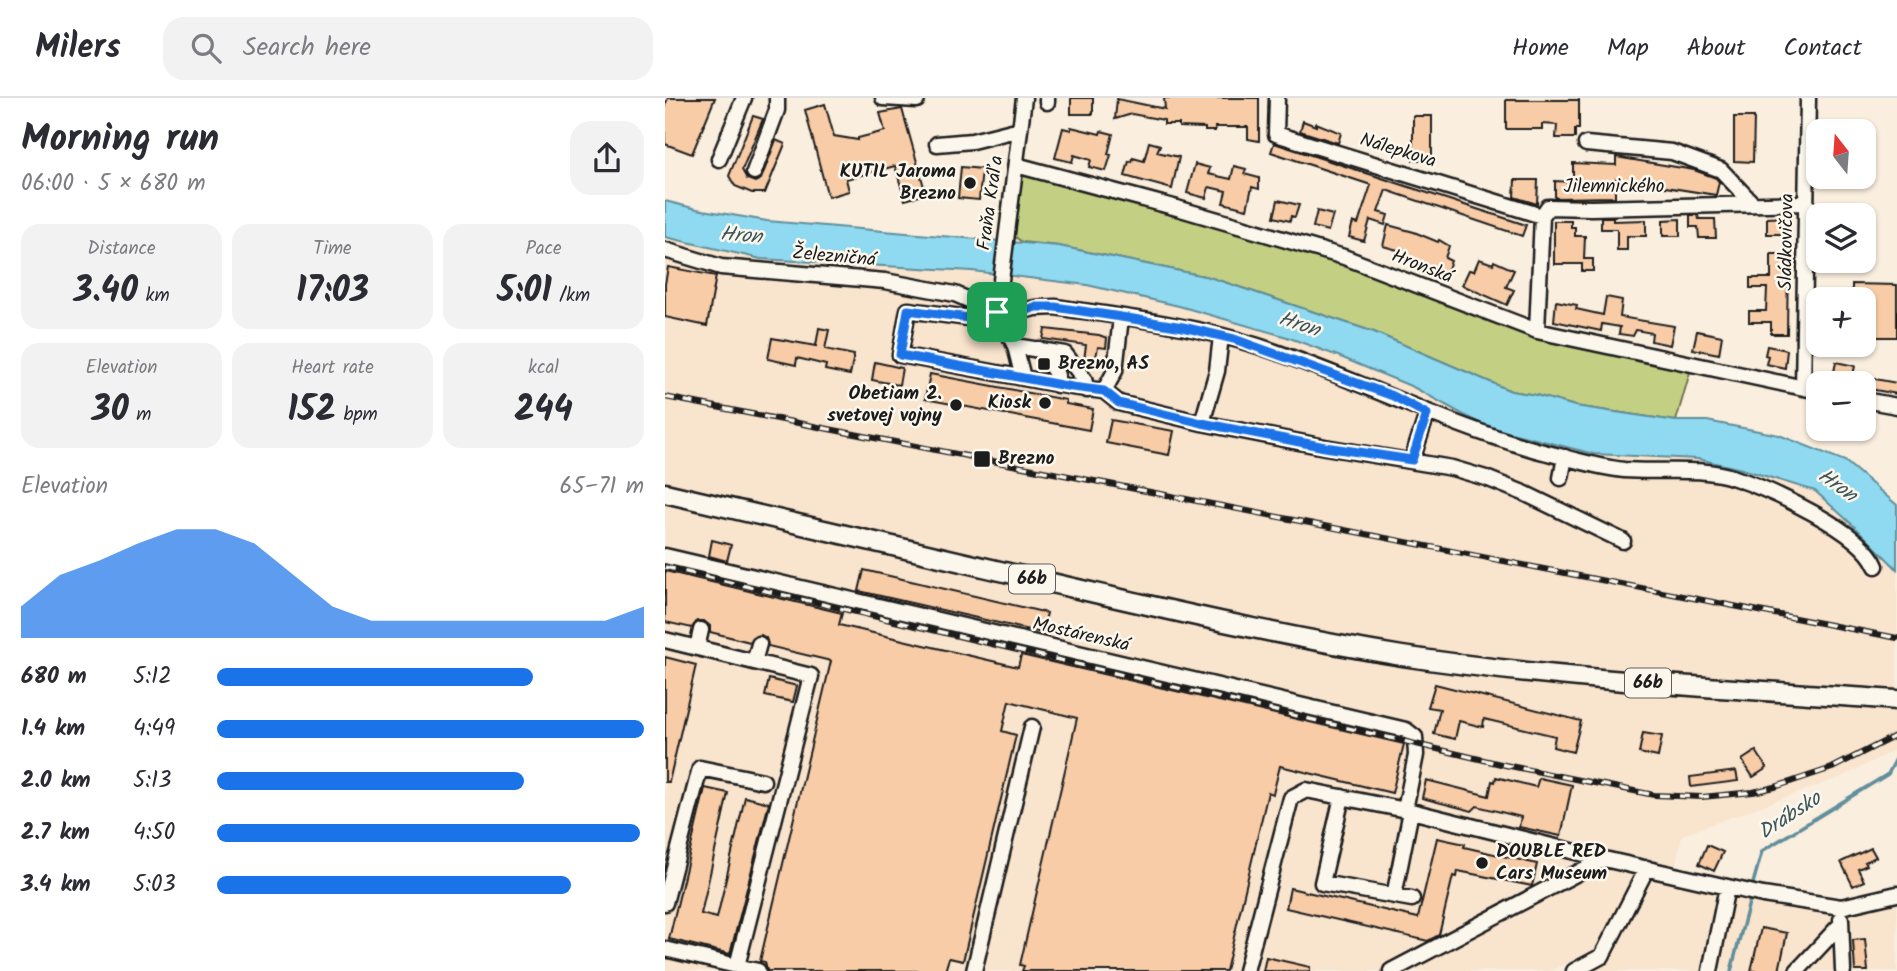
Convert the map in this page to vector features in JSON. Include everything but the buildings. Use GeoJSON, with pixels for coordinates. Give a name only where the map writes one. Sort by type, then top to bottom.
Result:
{"type":"FeatureCollection","features":[{"type":"Feature","properties":{"kind":"main road","name":"66b"},"geometry":{"type":"LineString","coordinates":[[665,493],[1202,618],[1337,645],[1463,665],[1524,671],[1651,683],[1897,700]]}},
{"type":"Feature","properties":{"kind":"street"},"geometry":{"type":"LineString","coordinates":[[719,159],[744,98]]}},
{"type":"Feature","properties":{"kind":"street"},"geometry":{"type":"LineString","coordinates":[[754,172],[777,110],[778,98]]}},
{"type":"Feature","properties":{"kind":"street"},"geometry":{"type":"LineString","coordinates":[[883,98],[917,100]]}},
{"type":"Feature","properties":{"kind":"street","name":"Fraňa Kráľa"},"geometry":{"type":"LineString","coordinates":[[997,312],[1024,98]]}},
{"type":"Feature","properties":{"kind":"street","name":"Nálepkova"},"geometry":{"type":"LineString","coordinates":[[1277,98],[1276,134],[1542,216]]}},
{"type":"Feature","properties":{"kind":"street","name":"Sládkovičova"},"geometry":{"type":"LineString","coordinates":[[1807,203],[1808,98]]}},
{"type":"Feature","properties":{"kind":"street"},"geometry":{"type":"LineString","coordinates":[[937,144],[972,141],[1020,129]]}},
{"type":"Feature","properties":{"kind":"street"},"geometry":{"type":"LineString","coordinates":[[1585,144],[1672,152],[1721,170],[1753,204]]}},
{"type":"Feature","properties":{"kind":"street","name":"Hronská"},"geometry":{"type":"LineString","coordinates":[[1016,165],[1344,257],[1537,331],[1806,389]]}},
{"type":"Feature","properties":{"kind":"street","name":"Jilemnického"},"geometry":{"type":"LineString","coordinates":[[1537,331],[1542,216],[1548,207],[1806,203]]}},
{"type":"Feature","properties":{"kind":"street","name":"Sládkovičova"},"geometry":{"type":"LineString","coordinates":[[1803,388],[1806,249]]}},
{"type":"Feature","properties":{"kind":"street","name":"Železničná"},"geometry":{"type":"LineString","coordinates":[[665,250],[721,267],[885,281],[955,295],[997,312]]}},
{"type":"Feature","properties":{"kind":"street"},"geometry":{"type":"LineString","coordinates":[[1623,541],[1526,494],[1452,468],[1202,423],[1119,403],[1104,391],[900,355],[908,310],[969,318],[1041,307],[1121,317],[1221,335],[1382,392],[1427,414],[1499,439],[1622,470],[1689,470],[1738,479],[1829,522],[1867,551],[1876,566]]}},
{"type":"Feature","properties":{"kind":"street"},"geometry":{"type":"LineString","coordinates":[[997,312],[1033,349],[1070,377],[1058,385]]}},
{"type":"Feature","properties":{"kind":"street"},"geometry":{"type":"LineString","coordinates":[[1104,391],[1115,371],[1121,317]]}},
{"type":"Feature","properties":{"kind":"street"},"geometry":{"type":"LineString","coordinates":[[1202,423],[1217,371],[1221,335]]}},
{"type":"Feature","properties":{"kind":"street"},"geometry":{"type":"LineString","coordinates":[[1023,378],[1033,349]]}},
{"type":"Feature","properties":{"kind":"street"},"geometry":{"type":"LineString","coordinates":[[1033,349],[1042,372],[1058,385]]}},
{"type":"Feature","properties":{"kind":"street"},"geometry":{"type":"LineString","coordinates":[[1033,349],[1065,354],[1084,379],[1087,390]]}},
{"type":"Feature","properties":{"kind":"street"},"geometry":{"type":"LineString","coordinates":[[1876,402],[1897,406]]}},
{"type":"Feature","properties":{"kind":"street"},"geometry":{"type":"LineString","coordinates":[[1412,460],[1427,414]]}},
{"type":"Feature","properties":{"kind":"street"},"geometry":{"type":"LineString","coordinates":[[1561,478],[1565,457]]}},
{"type":"Feature","properties":{"kind":"street","name":"Mostárenská"},"geometry":{"type":"LineString","coordinates":[[665,556],[1406,730],[1415,737],[1417,748],[1394,896]]}},
{"type":"Feature","properties":{"kind":"street"},"geometry":{"type":"LineString","coordinates":[[697,648],[701,630]]}},
{"type":"Feature","properties":{"kind":"street"},"geometry":{"type":"LineString","coordinates":[[665,640],[811,676],[737,966]]}},
{"type":"Feature","properties":{"kind":"street"},"geometry":{"type":"LineString","coordinates":[[754,662],[758,644]]}},
{"type":"Feature","properties":{"kind":"street"},"geometry":{"type":"LineString","coordinates":[[974,971],[1032,727]]}},
{"type":"Feature","properties":{"kind":"street"},"geometry":{"type":"LineString","coordinates":[[665,903],[700,768],[763,781]]}},
{"type":"Feature","properties":{"kind":"street"},"geometry":{"type":"LineString","coordinates":[[1246,971],[1291,798],[1306,790],[1408,810],[1762,895],[1841,907],[1897,894]]}},
{"type":"Feature","properties":{"kind":"street"},"geometry":{"type":"LineString","coordinates":[[1342,797],[1322,883],[1412,899]]}},
{"type":"Feature","properties":{"kind":"street"},"geometry":{"type":"LineString","coordinates":[[1391,971],[1604,859]]}},
{"type":"Feature","properties":{"kind":"street"},"geometry":{"type":"LineString","coordinates":[[1574,971],[1602,956],[1647,868]]}},
{"type":"Feature","properties":{"kind":"street"},"geometry":{"type":"LineString","coordinates":[[1710,971],[1727,887]]}},
{"type":"Feature","properties":{"kind":"street"},"geometry":{"type":"LineString","coordinates":[[1841,907],[1843,971]]}},
{"type":"Feature","properties":{"kind":"street"},"geometry":{"type":"LineString","coordinates":[[1797,971],[1841,924]]}},
{"type":"Feature","properties":{"kind":"street"},"geometry":{"type":"LineString","coordinates":[[676,948],[720,957],[737,966],[758,971]]}},
{"type":"Feature","properties":{"kind":"shaded area"},"geometry":{"type":"Polygon","coordinates":[[[665,237],[761,259],[972,271],[1087,285],[1179,306],[1287,337],[1413,387],[1484,426],[1594,454],[1698,459],[1815,491],[1897,569],[1897,749],[1841,777],[1682,835],[1672,881],[1817,912],[1873,910],[1897,900],[1897,971],[1586,971],[1574,960],[1549,971],[665,971],[665,237]]]}},
{"type":"Feature","properties":{"kind":"green space"},"geometry":{"type":"Polygon","coordinates":[[[1016,165],[1344,257],[1537,331],[1692,365],[1676,421],[1575,406],[1511,391],[1374,332],[1209,277],[1059,246],[1022,242],[1006,230],[1016,165]]]}},
{"type":"Feature","properties":{"kind":"water","name":"Hron"},"geometry":{"type":"Polygon","coordinates":[[[665,201],[767,221],[1059,246],[1209,277],[1374,332],[1511,391],[1575,406],[1676,421],[1707,421],[1779,435],[1845,461],[1897,505],[1897,569],[1815,491],[1742,469],[1698,459],[1594,454],[1484,426],[1413,387],[1287,337],[1179,306],[1087,285],[972,271],[761,259],[665,237],[665,201]]]}},
{"type":"Feature","properties":{"kind":"waterway","name":"Drábsko"},"geometry":{"type":"LineString","coordinates":[[1752,887],[1762,851],[1888,774],[1897,757]]}},
{"type":"Feature","properties":{"kind":"waterway","name":"Drábsko"},"geometry":{"type":"LineString","coordinates":[[1731,971],[1751,895]]}},
{"type":"Feature","properties":{"kind":"railway"},"geometry":{"type":"LineString","coordinates":[[665,397],[1897,638]]}},
{"type":"Feature","properties":{"kind":"railway"},"geometry":{"type":"LineString","coordinates":[[665,567],[1505,765],[1654,795],[1702,797],[1775,787],[1832,768],[1897,735]]}},
{"type":"Feature","properties":{"kind":"place","name":"KUTIL Jaroma Brezno"},"geometry":{"type":"Point","coordinates":[970,183]}},
{"type":"Feature","properties":{"kind":"place","name":"Brezno, AS"},"geometry":{"type":"Point","coordinates":[1044,364]}},
{"type":"Feature","properties":{"kind":"place","name":"Kiosk"},"geometry":{"type":"Point","coordinates":[1045,403]}},
{"type":"Feature","properties":{"kind":"place","name":"Obetiam 2. svetovej vojny"},"geometry":{"type":"Point","coordinates":[956,405]}},
{"type":"Feature","properties":{"kind":"place","name":"Brezno"},"geometry":{"type":"Point","coordinates":[982,459]}},
{"type":"Feature","properties":{"kind":"place","name":"DOUBLE RED Cars Museum"},"geometry":{"type":"Point","coordinates":[1482,863]}},
{"type":"Feature","properties":{"kind":"route"},"geometry":{"type":"LineString","coordinates":[[1035,307],[1055,307],[1221,335],[1393,396],[1427,414],[1412,460],[1325,447],[1202,423],[1119,403],[1104,391],[900,355],[908,310],[969,318],[997,312],[1009,314],[1035,307]]}}]}
